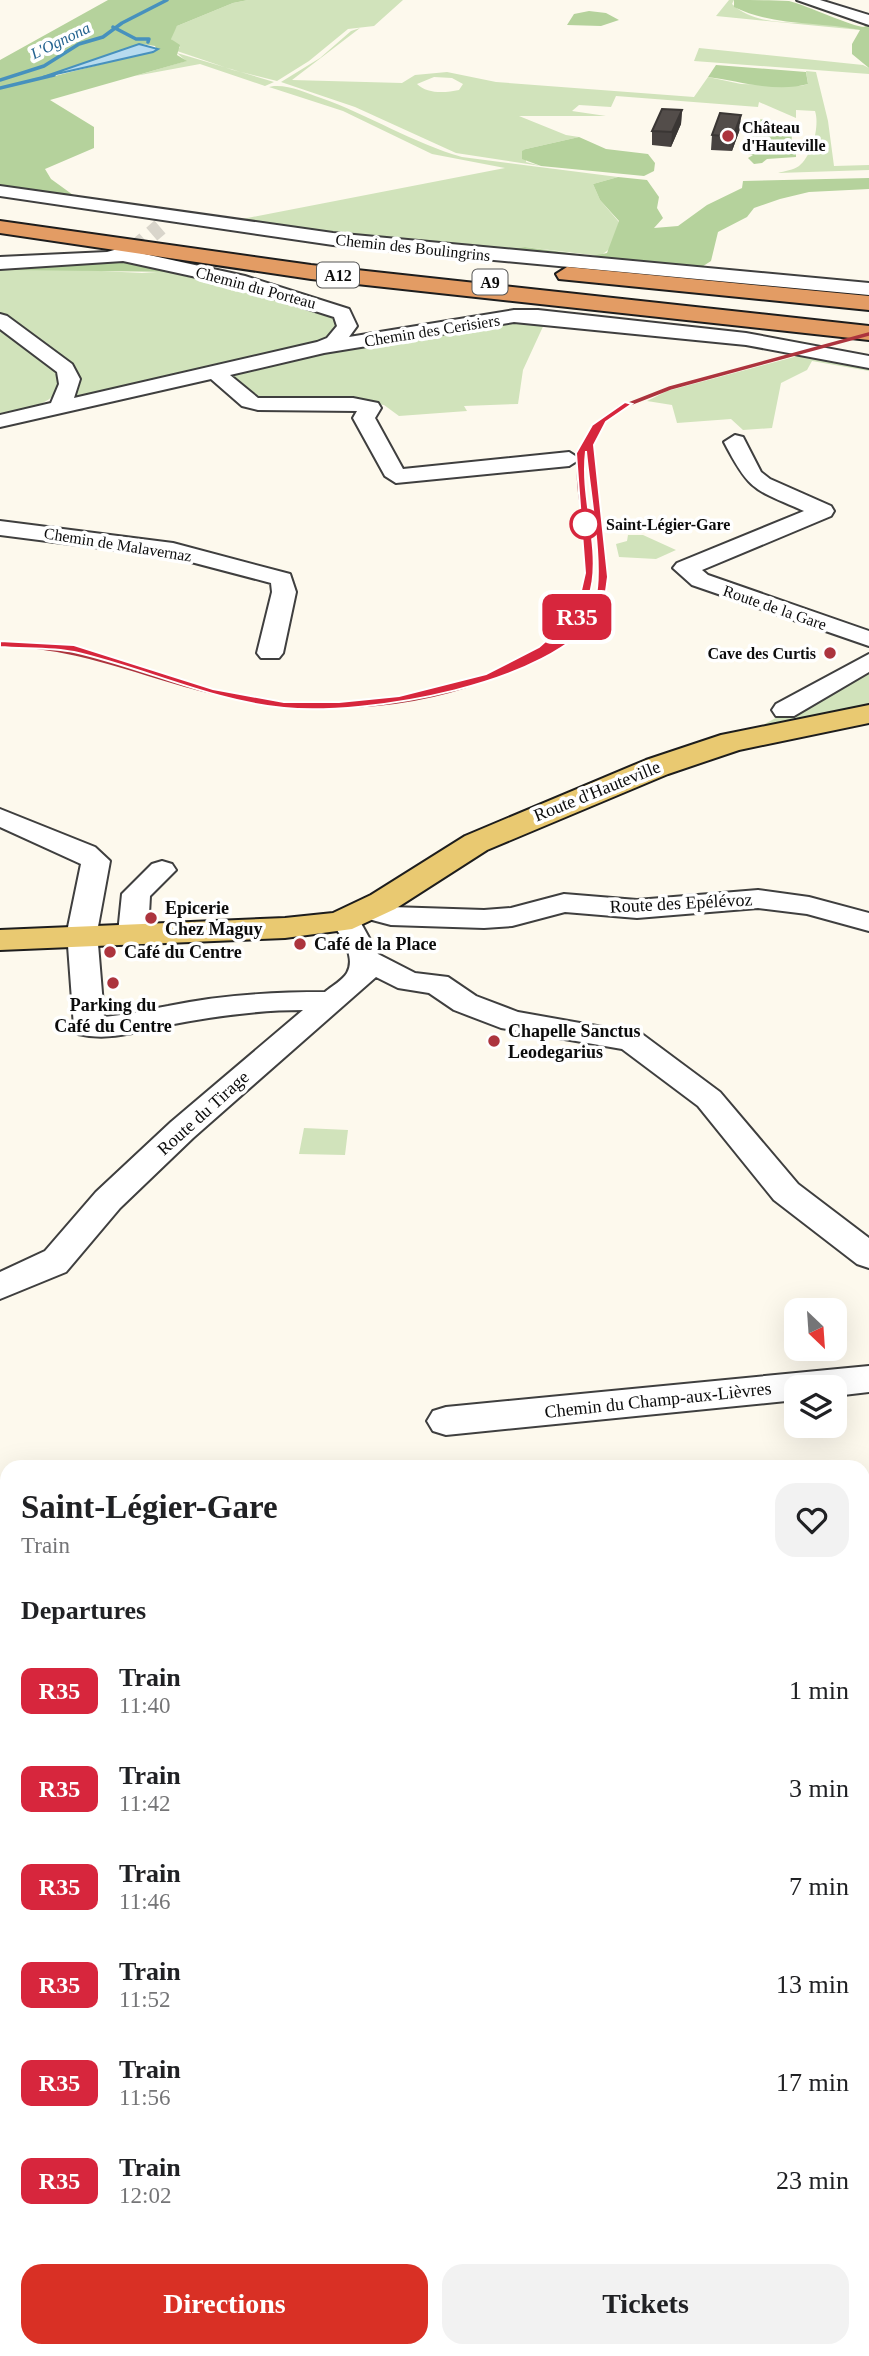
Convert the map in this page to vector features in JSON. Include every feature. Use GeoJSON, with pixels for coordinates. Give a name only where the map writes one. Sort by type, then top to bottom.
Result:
{"type":"FeatureCollection","features":[{"type":"Feature","properties":{"kind":"highway","name":"A9"},"geometry":{"type":"LineString","coordinates":[[0,212],[324,254],[869,313]]}},
{"type":"Feature","properties":{"kind":"highway","name":"A9"},"geometry":{"type":"LineString","coordinates":[[0,224],[318,264],[869,323]]}},
{"type":"Feature","properties":{"kind":"highway","name":"A12"},"geometry":{"type":"LineString","coordinates":[[0,224],[253,265],[869,333]]}},
{"type":"Feature","properties":{"kind":"highway"},"geometry":{"type":"LineString","coordinates":[[324,254],[869,301]]}},
{"type":"Feature","properties":{"kind":"highway"},"geometry":{"type":"LineString","coordinates":[[555,299],[869,347]]}},
{"type":"Feature","properties":{"kind":"main road","name":"Route d'Hauteville"},"geometry":{"type":"LineString","coordinates":[[356,915],[476,843],[648,771],[732,742],[869,714]]}},
{"type":"Feature","properties":{"kind":"main road"},"geometry":{"type":"LineString","coordinates":[[0,940],[298,927],[356,915]]}},
{"type":"Feature","properties":{"kind":"street"},"geometry":{"type":"LineString","coordinates":[[804,0],[869,20]]}},
{"type":"Feature","properties":{"kind":"street","name":"Chemin des Boulingrins"},"geometry":{"type":"LineString","coordinates":[[0,191],[165,222],[431,250],[869,289]]}},
{"type":"Feature","properties":{"kind":"street","name":"Chemin du Porteau"},"geometry":{"type":"LineString","coordinates":[[0,263],[28,258],[128,253],[238,280],[342,313],[347,326],[344,333],[324,347]]}},
{"type":"Feature","properties":{"kind":"street","name":"Chemin des Cerisiers"},"geometry":{"type":"LineString","coordinates":[[1,420],[324,347],[514,316],[538,316],[788,345],[869,362]]}},
{"type":"Feature","properties":{"kind":"street"},"geometry":{"type":"LineString","coordinates":[[0,320],[65,368],[71,376],[71,386],[62,399],[61,407]]}},
{"type":"Feature","properties":{"kind":"street"},"geometry":{"type":"LineString","coordinates":[[215,372],[249,402],[353,404],[370,408],[365,418],[367,428],[396,476],[569,459]]}},
{"type":"Feature","properties":{"kind":"street","name":"Route de la Gare"},"geometry":{"type":"LineString","coordinates":[[734,442],[752,475],[762,484],[822,510],[685,568],[700,580],[724,590],[869,639]]}},
{"type":"Feature","properties":{"kind":"street","name":"Chemin de Malavernaz"},"geometry":{"type":"LineString","coordinates":[[0,528],[173,550],[282,579],[284,592],[270,653]]}},
{"type":"Feature","properties":{"kind":"street"},"geometry":{"type":"LineString","coordinates":[[785,710],[869,662]]}},
{"type":"Feature","properties":{"kind":"street"},"geometry":{"type":"LineString","coordinates":[[0,817],[85,853],[96,861],[82,937],[89,1027],[139,1024],[168,1015],[268,1001],[332,1001]]}},
{"type":"Feature","properties":{"kind":"street"},"geometry":{"type":"LineString","coordinates":[[133,933],[136,894],[162,870]]}},
{"type":"Feature","properties":{"kind":"street","name":"Route des Epélévoz"},"geometry":{"type":"LineString","coordinates":[[356,915],[484,919],[512,917],[564,903],[636,909],[758,899],[809,906],[869,922]]}},
{"type":"Feature","properties":{"kind":"street"},"geometry":{"type":"LineString","coordinates":[[356,915],[358,940],[366,960],[409,982],[437,984],[465,1003],[512,1021],[631,1041],[709,1099],[786,1192],[869,1256]]}},
{"type":"Feature","properties":{"kind":"street","name":"Route du Tirage"},"geometry":{"type":"LineString","coordinates":[[0,1287],[49,1262],[54,1263],[108,1200],[182,1130],[360,977],[366,960]]}},
{"type":"Feature","properties":{"kind":"street","name":"Chemin du Champ-aux-Lièvres"},"geometry":{"type":"LineString","coordinates":[[446,1421],[869,1380]]}},
{"type":"Feature","properties":{"kind":"green space"},"geometry":{"type":"Polygon","coordinates":[[[108,0],[248,0],[233,3],[177,26],[171,39],[180,45],[177,55],[187,61],[50,100],[94,127],[94,148],[45,169],[51,179],[80,200],[0,188],[0,60],[108,0]],[[142,44],[47,78],[157,50],[155,46],[142,44]]]}},
{"type":"Feature","properties":{"kind":"green space"},"geometry":{"type":"Polygon","coordinates":[[[248,0],[403,0],[374,26],[348,29],[309,61],[277,81],[233,70],[177,51],[180,47],[170,38],[177,26],[233,3],[248,0]]]}},
{"type":"Feature","properties":{"kind":"green space"},"geometry":{"type":"Polygon","coordinates":[[[729,0],[734,0],[732,4],[743,12],[769,21],[839,24],[860,30],[716,16],[729,0]]]}},
{"type":"Feature","properties":{"kind":"green space"},"geometry":{"type":"Polygon","coordinates":[[[734,0],[789,1],[860,26],[865,27],[861,21],[869,22],[869,68],[852,54],[852,44],[860,30],[765,18],[734,7],[734,0]]]}},
{"type":"Feature","properties":{"kind":"green space"},"geometry":{"type":"Polygon","coordinates":[[[589,11],[606,13],[619,20],[601,26],[567,25],[574,14],[589,11]]]}},
{"type":"Feature","properties":{"kind":"green space"},"geometry":{"type":"Polygon","coordinates":[[[360,28],[292,80],[402,83],[415,75],[447,72],[496,82],[694,97],[708,77],[741,84],[801,86],[808,84],[806,71],[816,72],[828,121],[834,166],[869,165],[869,170],[778,173],[797,167],[808,155],[816,132],[815,111],[796,110],[796,118],[759,102],[758,107],[616,96],[611,107],[579,105],[572,111],[606,116],[519,116],[566,135],[579,137],[526,149],[526,162],[541,166],[456,153],[355,107],[281,82],[320,58],[351,31],[360,28]],[[434,77],[417,84],[436,92],[459,90],[463,84],[452,78],[434,77]]]}},
{"type":"Feature","properties":{"kind":"green space"},"geometry":{"type":"Polygon","coordinates":[[[699,48],[863,65],[869,68],[869,74],[694,61],[699,48]]]}},
{"type":"Feature","properties":{"kind":"green space"},"geometry":{"type":"Polygon","coordinates":[[[177,53],[274,82],[265,86],[200,64],[135,76],[186,61],[177,53]]]}},
{"type":"Feature","properties":{"kind":"green space"},"geometry":{"type":"Polygon","coordinates":[[[716,65],[806,72],[808,84],[770,87],[708,77],[716,65]]]}},
{"type":"Feature","properties":{"kind":"green space"},"geometry":{"type":"Polygon","coordinates":[[[269,87],[292,88],[321,98],[462,157],[618,177],[593,184],[600,200],[619,222],[611,248],[600,256],[525,247],[516,248],[511,253],[391,243],[237,220],[505,168],[432,154],[343,111],[269,87]]]}},
{"type":"Feature","properties":{"kind":"green space"},"geometry":{"type":"Polygon","coordinates":[[[766,119],[780,123],[781,131],[792,135],[791,144],[796,148],[796,157],[767,159],[754,164],[748,158],[753,155],[742,153],[753,120],[766,119]]]}},
{"type":"Feature","properties":{"kind":"green space"},"geometry":{"type":"Polygon","coordinates":[[[579,137],[606,149],[648,154],[655,163],[654,171],[644,176],[541,166],[522,159],[522,151],[526,149],[579,137]]]}},
{"type":"Feature","properties":{"kind":"green space"},"geometry":{"type":"Polygon","coordinates":[[[618,177],[647,180],[659,197],[657,208],[663,218],[654,228],[678,226],[707,205],[742,188],[743,181],[869,178],[869,189],[809,192],[754,208],[747,217],[718,232],[711,261],[697,270],[511,253],[516,248],[525,247],[592,256],[607,253],[619,221],[600,200],[593,184],[618,177]]]}},
{"type":"Feature","properties":{"kind":"green space"},"geometry":{"type":"Polygon","coordinates":[[[105,257],[183,272],[13,270],[2,265],[105,257]]]}},
{"type":"Feature","properties":{"kind":"green space"},"geometry":{"type":"Polygon","coordinates":[[[0,266],[142,273],[188,270],[340,319],[321,345],[76,399],[74,396],[80,380],[74,368],[0,315],[0,266]]]}},
{"type":"Feature","properties":{"kind":"green space"},"geometry":{"type":"Polygon","coordinates":[[[546,320],[523,370],[518,404],[464,406],[467,411],[399,416],[384,405],[356,401],[259,401],[227,376],[232,371],[427,331],[546,320]]]}},
{"type":"Feature","properties":{"kind":"green space"},"geometry":{"type":"Polygon","coordinates":[[[0,327],[62,371],[62,382],[51,398],[21,410],[0,413],[0,327]]]}},
{"type":"Feature","properties":{"kind":"green space"},"geometry":{"type":"Polygon","coordinates":[[[813,352],[869,367],[869,371],[812,361],[807,370],[781,383],[772,428],[743,430],[731,419],[677,423],[672,405],[647,401],[667,391],[813,352]]]}},
{"type":"Feature","properties":{"kind":"green space"},"geometry":{"type":"Polygon","coordinates":[[[628,535],[643,535],[676,550],[656,559],[619,557],[616,544],[627,541],[628,535]]]}},
{"type":"Feature","properties":{"kind":"green space"},"geometry":{"type":"Polygon","coordinates":[[[869,667],[869,707],[761,726],[869,667]]]}},
{"type":"Feature","properties":{"kind":"green space"},"geometry":{"type":"Polygon","coordinates":[[[304,1128],[348,1130],[345,1155],[299,1154],[304,1128]]]}},
{"type":"Feature","properties":{"kind":"water"},"geometry":{"type":"Polygon","coordinates":[[[139,44],[158,49],[43,77],[139,44]]]}},
{"type":"Feature","properties":{"kind":"building"},"geometry":{"type":"Polygon","coordinates":[[[662,109],[682,110],[672,132],[652,131],[662,109]]]}},
{"type":"Feature","properties":{"kind":"building"},"geometry":{"type":"Polygon","coordinates":[[[720,113],[741,115],[733,137],[712,135],[720,113]]]}},
{"type":"Feature","properties":{"kind":"waterway","name":"L'Ognona"},"geometry":{"type":"LineString","coordinates":[[115,28],[167,0]]}},
{"type":"Feature","properties":{"kind":"waterway","name":"L'Ognona"},"geometry":{"type":"LineString","coordinates":[[0,80],[44,66],[79,44],[103,37],[115,28]]}},
{"type":"Feature","properties":{"kind":"waterway"},"geometry":{"type":"LineString","coordinates":[[115,28],[136,39],[149,39],[148,42]]}},
{"type":"Feature","properties":{"kind":"waterway"},"geometry":{"type":"LineString","coordinates":[[0,88],[54,75]]}},
{"type":"Feature","properties":{"kind":"tunnel"},"geometry":{"type":"LineString","coordinates":[[132,251],[160,227]]}},
{"type":"Feature","properties":{"kind":"railway"},"geometry":{"type":"LineString","coordinates":[[627,405],[670,388],[869,334]]}},
{"type":"Feature","properties":{"kind":"railway"},"geometry":{"type":"LineString","coordinates":[[590,615],[599,597],[602,576],[590,446],[599,425],[627,405]]}},
{"type":"Feature","properties":{"kind":"railway"},"geometry":{"type":"LineString","coordinates":[[619,408],[627,405]]}},
{"type":"Feature","properties":{"kind":"railway"},"geometry":{"type":"LineString","coordinates":[[576,616],[585,593],[588,571],[588,549],[579,487],[583,445]]}},
{"type":"Feature","properties":{"kind":"railway"},"geometry":{"type":"LineString","coordinates":[[0,644],[27,645],[77,654],[236,697],[343,706],[414,699],[498,675],[554,647],[590,615]]}},
{"type":"Feature","properties":{"kind":"railway"},"geometry":{"type":"LineString","coordinates":[[561,635],[576,616]]}},
{"type":"Feature","properties":{"kind":"train","name":"R35"},"geometry":{"type":"LineString","coordinates":[[0,644],[33,644],[74,649],[107,657],[212,692],[284,705],[339,706],[372,703],[429,694],[474,682],[517,664],[543,649],[570,626],[582,608],[588,594],[590,563],[580,478],[580,453],[586,438],[595,427],[607,416],[613,412],[620,407],[628,404],[603,421],[594,431],[590,445],[603,577],[600,599],[594,612],[584,626],[560,645],[519,666],[474,682]]}},
{"type":"Feature","properties":{"kind":"place","name":"Château d'Hauteville"},"geometry":{"type":"Point","coordinates":[728,136]}},
{"type":"Feature","properties":{"kind":"place","name":"Saint-Légier-Gare"},"geometry":{"type":"Point","coordinates":[585,524]}},
{"type":"Feature","properties":{"kind":"place","name":"Cave des Curtis"},"geometry":{"type":"Point","coordinates":[830,653]}},
{"type":"Feature","properties":{"kind":"place","name":"Epicerie Chez Maguy"},"geometry":{"type":"Point","coordinates":[151,918]}},
{"type":"Feature","properties":{"kind":"place","name":"Café de la Place"},"geometry":{"type":"Point","coordinates":[300,944]}},
{"type":"Feature","properties":{"kind":"place","name":"Café du Centre"},"geometry":{"type":"Point","coordinates":[110,952]}},
{"type":"Feature","properties":{"kind":"place","name":"Parking du Café du Centre"},"geometry":{"type":"Point","coordinates":[113,983]}},
{"type":"Feature","properties":{"kind":"place","name":"Chapelle Sanctus Leodegarius"},"geometry":{"type":"Point","coordinates":[494,1041]}}]}
